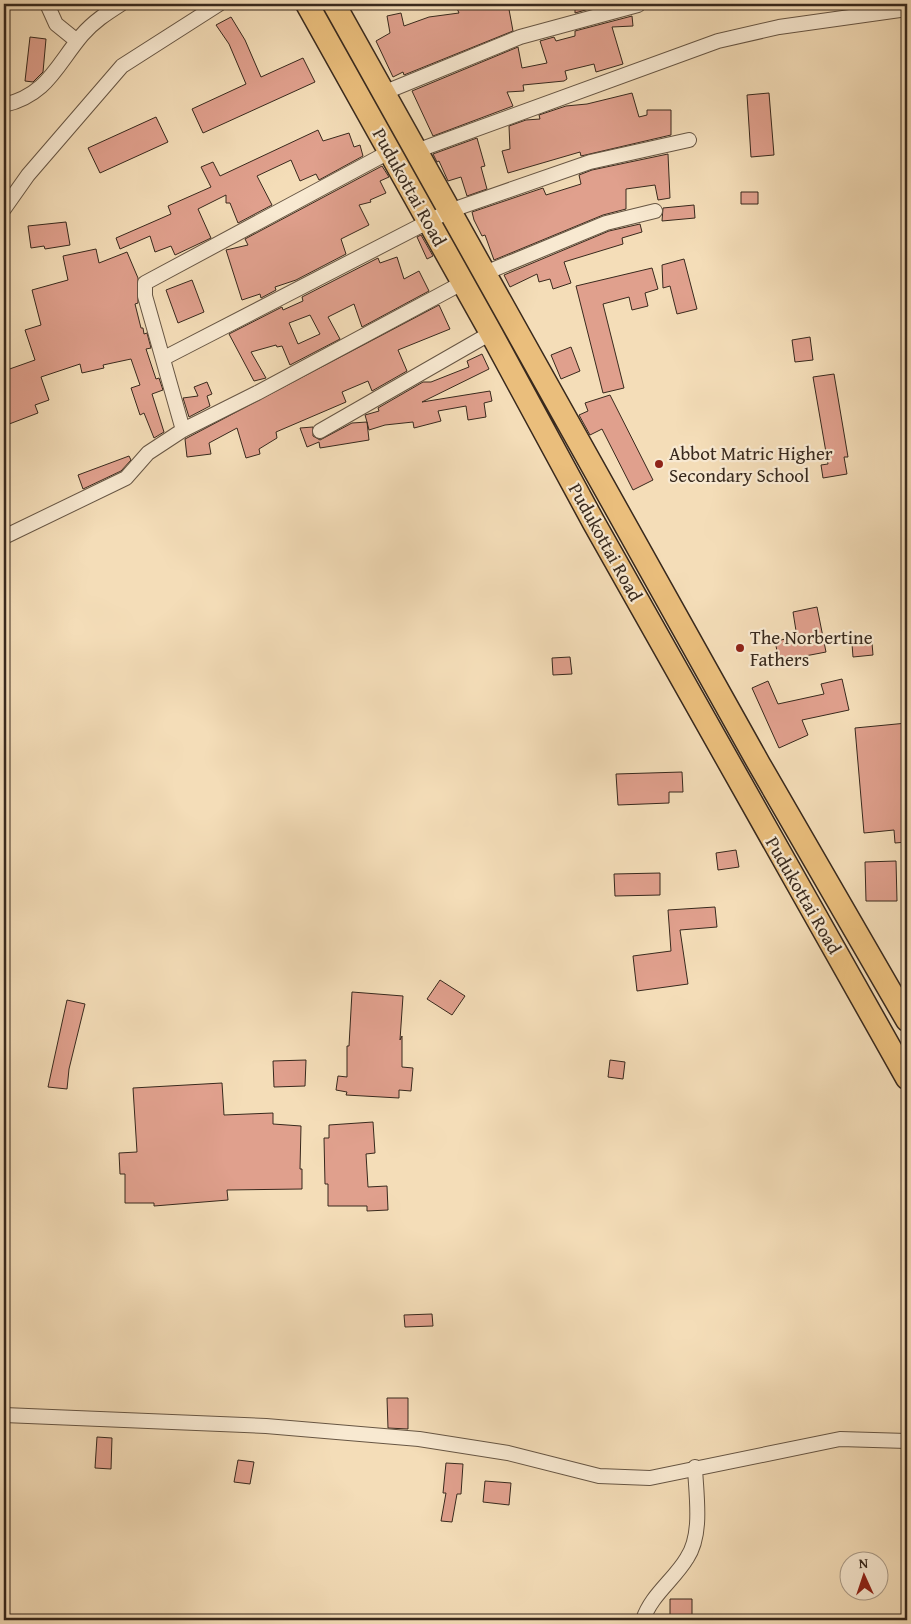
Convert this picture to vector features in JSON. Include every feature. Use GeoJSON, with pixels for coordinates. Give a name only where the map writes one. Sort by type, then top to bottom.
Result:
{"type":"FeatureCollection","features":[{"type":"Feature","properties":{"kind":"highway","name":"Pudukottai Road"},"geometry":{"type":"LineString","coordinates":[[307,4],[492,332],[594,522],[907,1078]]}},
{"type":"Feature","properties":{"kind":"highway","name":"Pudukottai Road"},"geometry":{"type":"LineString","coordinates":[[334,4],[448,211],[485,273],[759,764],[907,1020]]}},
{"type":"Feature","properties":{"kind":"highway"},"geometry":{"type":"LineString","coordinates":[[594,522],[616,508]]}},
{"type":"Feature","properties":{"kind":"street"},"geometry":{"type":"LineString","coordinates":[[47,4],[56,24],[77,41]]}},
{"type":"Feature","properties":{"kind":"street"},"geometry":{"type":"LineString","coordinates":[[4,105],[20,101],[35,93],[48,81],[77,41],[101,16],[121,4]]}},
{"type":"Feature","properties":{"kind":"street"},"geometry":{"type":"LineString","coordinates":[[4,209],[28,175],[122,66],[218,4]]}},
{"type":"Feature","properties":{"kind":"street"},"geometry":{"type":"LineString","coordinates":[[383,92],[520,37],[638,5]]}},
{"type":"Feature","properties":{"kind":"street"},"geometry":{"type":"LineString","coordinates":[[416,151],[718,41],[779,27],[907,9]]}},
{"type":"Feature","properties":{"kind":"street"},"geometry":{"type":"LineString","coordinates":[[164,358],[448,211],[590,162],[689,140]]}},
{"type":"Feature","properties":{"kind":"street"},"geometry":{"type":"LineString","coordinates":[[183,430],[145,296],[145,283],[389,152]]}},
{"type":"Feature","properties":{"kind":"street"},"geometry":{"type":"LineString","coordinates":[[485,273],[606,223],[655,211]]}},
{"type":"Feature","properties":{"kind":"street"},"geometry":{"type":"LineString","coordinates":[[4,537],[126,478],[148,453],[183,430],[257,394],[464,282]]}},
{"type":"Feature","properties":{"kind":"street"},"geometry":{"type":"LineString","coordinates":[[320,431],[492,332]]}},
{"type":"Feature","properties":{"kind":"street"},"geometry":{"type":"LineString","coordinates":[[4,1415],[266,1426],[419,1439],[508,1453],[599,1476],[650,1478],[695,1467],[840,1439],[907,1441]]}},
{"type":"Feature","properties":{"kind":"street"},"geometry":{"type":"LineString","coordinates":[[643,1620],[647,1608],[689,1556],[696,1524],[695,1467]]}},
{"type":"Feature","properties":{"kind":"building"},"geometry":{"type":"Polygon","coordinates":[[[455,4],[508,4],[513,31],[404,75],[403,72],[393,77],[376,41],[390,33],[387,16],[401,13],[404,26],[429,17],[459,13],[455,4]]]}},
{"type":"Feature","properties":{"kind":"building"},"geometry":{"type":"Polygon","coordinates":[[[575,4],[603,4],[603,5],[575,13],[575,4]]]}},
{"type":"Feature","properties":{"kind":"building"},"geometry":{"type":"Polygon","coordinates":[[[632,16],[633,26],[612,27],[623,64],[596,72],[594,64],[565,71],[567,79],[564,81],[523,85],[524,91],[507,92],[513,106],[433,136],[412,91],[518,47],[522,68],[547,63],[540,41],[554,37],[556,41],[575,36],[575,31],[632,16]]]}},
{"type":"Feature","properties":{"kind":"building"},"geometry":{"type":"Polygon","coordinates":[[[231,17],[245,40],[261,77],[303,58],[315,82],[203,133],[192,109],[246,84],[229,44],[216,25],[231,17]]]}},
{"type":"Feature","properties":{"kind":"building"},"geometry":{"type":"Polygon","coordinates":[[[30,37],[46,39],[43,72],[33,82],[25,81],[30,37]]]}},
{"type":"Feature","properties":{"kind":"building"},"geometry":{"type":"Polygon","coordinates":[[[632,93],[639,117],[647,115],[647,110],[671,110],[671,135],[581,156],[580,152],[508,173],[502,151],[510,149],[509,126],[526,120],[540,119],[539,115],[566,106],[587,104],[632,93]]]}},
{"type":"Feature","properties":{"kind":"building"},"geometry":{"type":"Polygon","coordinates":[[[769,93],[774,155],[751,157],[747,95],[769,93]]]}},
{"type":"Feature","properties":{"kind":"building"},"geometry":{"type":"Polygon","coordinates":[[[156,117],[168,142],[100,173],[88,148],[156,117]]]}},
{"type":"Feature","properties":{"kind":"building"},"geometry":{"type":"Polygon","coordinates":[[[318,130],[323,141],[349,133],[354,147],[360,145],[363,156],[319,180],[316,174],[300,181],[291,160],[257,176],[272,205],[238,223],[230,203],[226,203],[226,195],[198,209],[211,238],[175,255],[171,246],[155,252],[150,236],[120,249],[116,238],[171,214],[168,206],[211,187],[201,167],[213,162],[220,176],[318,130]]]}},
{"type":"Feature","properties":{"kind":"building"},"geometry":{"type":"Polygon","coordinates":[[[477,138],[485,166],[481,167],[487,189],[467,196],[461,177],[448,181],[439,161],[437,162],[433,154],[477,138]]]}},
{"type":"Feature","properties":{"kind":"building"},"geometry":{"type":"Polygon","coordinates":[[[668,154],[670,198],[658,200],[655,185],[626,189],[626,209],[603,215],[494,260],[485,235],[482,236],[474,220],[472,212],[543,188],[546,195],[581,184],[579,175],[592,170],[668,154]]]}},
{"type":"Feature","properties":{"kind":"building"},"geometry":{"type":"Polygon","coordinates":[[[382,166],[389,177],[380,181],[386,193],[370,200],[371,202],[359,205],[369,225],[341,239],[346,254],[296,280],[275,287],[276,290],[261,298],[260,294],[242,300],[226,250],[248,245],[245,239],[382,166]]]}},
{"type":"Feature","properties":{"kind":"building"},"geometry":{"type":"Polygon","coordinates":[[[741,192],[758,192],[758,204],[741,204],[741,192]]]}},
{"type":"Feature","properties":{"kind":"building"},"geometry":{"type":"Polygon","coordinates":[[[694,205],[695,218],[662,221],[663,208],[694,205]]]}},
{"type":"Feature","properties":{"kind":"building"},"geometry":{"type":"Polygon","coordinates":[[[66,222],[70,245],[45,249],[44,246],[31,248],[28,226],[66,222]]]}},
{"type":"Feature","properties":{"kind":"building"},"geometry":{"type":"Polygon","coordinates":[[[640,224],[642,232],[622,238],[623,244],[564,262],[571,283],[553,289],[550,279],[539,282],[537,274],[510,287],[504,275],[609,231],[640,224]]]}},
{"type":"Feature","properties":{"kind":"building"},"geometry":{"type":"Polygon","coordinates":[[[421,235],[433,256],[427,259],[417,237],[421,235]]]}},
{"type":"Feature","properties":{"kind":"building"},"geometry":{"type":"Polygon","coordinates":[[[96,249],[99,263],[127,252],[138,278],[138,303],[135,304],[141,328],[143,328],[144,334],[147,333],[151,348],[146,349],[156,379],[159,378],[163,390],[152,394],[164,432],[154,438],[144,413],[140,415],[131,388],[140,385],[131,359],[103,365],[104,368],[82,373],[80,364],[41,377],[49,400],[35,405],[38,413],[4,426],[4,371],[35,360],[25,330],[41,325],[32,290],[68,280],[63,256],[96,249]]]}},
{"type":"Feature","properties":{"kind":"building"},"geometry":{"type":"Polygon","coordinates":[[[397,257],[404,279],[419,271],[429,291],[362,327],[354,304],[328,317],[340,339],[290,365],[282,346],[277,347],[276,345],[251,352],[266,378],[254,381],[229,334],[282,307],[283,310],[303,301],[302,297],[378,258],[380,263],[397,257]],[[310,315],[289,323],[298,344],[320,334],[310,315]]]}},
{"type":"Feature","properties":{"kind":"building"},"geometry":{"type":"Polygon","coordinates":[[[684,259],[697,309],[677,314],[670,286],[663,288],[662,265],[684,259]]]}},
{"type":"Feature","properties":{"kind":"building"},"geometry":{"type":"Polygon","coordinates":[[[652,268],[658,289],[645,293],[648,306],[632,310],[629,297],[603,304],[624,388],[603,393],[576,286],[652,268]]]}},
{"type":"Feature","properties":{"kind":"building"},"geometry":{"type":"Polygon","coordinates":[[[192,280],[204,312],[178,323],[166,290],[192,280]]]}},
{"type":"Feature","properties":{"kind":"building"},"geometry":{"type":"Polygon","coordinates":[[[439,305],[450,329],[398,350],[407,371],[372,391],[368,381],[342,392],[346,402],[276,432],[277,438],[259,449],[260,454],[246,458],[237,428],[209,443],[211,454],[187,457],[185,439],[439,305]]]}},
{"type":"Feature","properties":{"kind":"building"},"geometry":{"type":"Polygon","coordinates":[[[810,337],[813,360],[795,362],[792,340],[810,337]]]}},
{"type":"Feature","properties":{"kind":"building"},"geometry":{"type":"Polygon","coordinates":[[[571,347],[580,371],[561,379],[551,355],[571,347]]]}},
{"type":"Feature","properties":{"kind":"building"},"geometry":{"type":"Polygon","coordinates":[[[482,354],[489,369],[422,402],[490,391],[492,401],[484,403],[486,417],[468,420],[466,406],[438,411],[441,421],[414,428],[413,422],[385,425],[369,430],[365,415],[379,411],[378,408],[423,382],[431,382],[469,367],[467,361],[482,354]]]}},
{"type":"Feature","properties":{"kind":"building"},"geometry":{"type":"Polygon","coordinates":[[[834,374],[848,457],[844,457],[847,474],[823,478],[821,465],[828,464],[813,377],[834,374]]]}},
{"type":"Feature","properties":{"kind":"building"},"geometry":{"type":"Polygon","coordinates":[[[207,382],[212,394],[207,396],[210,406],[189,417],[183,398],[198,396],[194,387],[207,382]]]}},
{"type":"Feature","properties":{"kind":"building"},"geometry":{"type":"Polygon","coordinates":[[[610,395],[653,480],[633,490],[602,429],[590,435],[579,415],[588,411],[585,403],[610,395]]]}},
{"type":"Feature","properties":{"kind":"building"},"geometry":{"type":"Polygon","coordinates":[[[367,422],[369,440],[320,448],[319,442],[307,447],[300,428],[313,427],[313,436],[320,440],[352,423],[367,422]]]}},
{"type":"Feature","properties":{"kind":"building"},"geometry":{"type":"Polygon","coordinates":[[[129,456],[131,460],[121,471],[83,489],[78,475],[129,456]]]}},
{"type":"Feature","properties":{"kind":"building"},"geometry":{"type":"Polygon","coordinates":[[[817,607],[826,652],[779,661],[775,641],[797,637],[793,612],[817,607]]]}},
{"type":"Feature","properties":{"kind":"building"},"geometry":{"type":"Polygon","coordinates":[[[872,643],[873,655],[853,657],[852,644],[872,643]]]}},
{"type":"Feature","properties":{"kind":"building"},"geometry":{"type":"Polygon","coordinates":[[[570,657],[572,674],[553,675],[552,658],[570,657]]]}},
{"type":"Feature","properties":{"kind":"building"},"geometry":{"type":"Polygon","coordinates":[[[842,679],[849,710],[802,720],[808,735],[779,748],[752,688],[768,681],[778,704],[824,694],[821,684],[842,679]]]}},
{"type":"Feature","properties":{"kind":"building"},"geometry":{"type":"Polygon","coordinates":[[[907,723],[907,842],[895,843],[894,830],[864,833],[855,728],[907,723]]]}},
{"type":"Feature","properties":{"kind":"building"},"geometry":{"type":"Polygon","coordinates":[[[682,772],[683,792],[669,792],[669,803],[618,805],[616,774],[682,772]]]}},
{"type":"Feature","properties":{"kind":"building"},"geometry":{"type":"Polygon","coordinates":[[[736,850],[739,867],[718,870],[716,853],[736,850]]]}},
{"type":"Feature","properties":{"kind":"building"},"geometry":{"type":"Polygon","coordinates":[[[896,861],[897,901],[866,901],[865,862],[896,861]]]}},
{"type":"Feature","properties":{"kind":"building"},"geometry":{"type":"Polygon","coordinates":[[[660,873],[660,895],[615,896],[614,874],[660,873]]]}},
{"type":"Feature","properties":{"kind":"building"},"geometry":{"type":"Polygon","coordinates":[[[715,907],[717,927],[680,930],[688,984],[637,991],[633,956],[671,951],[668,910],[715,907]]]}},
{"type":"Feature","properties":{"kind":"building"},"geometry":{"type":"Polygon","coordinates":[[[440,980],[465,996],[452,1015],[427,999],[440,980]]]}},
{"type":"Feature","properties":{"kind":"building"},"geometry":{"type":"Polygon","coordinates":[[[352,992],[403,996],[400,1040],[402,1036],[402,1067],[413,1068],[411,1091],[399,1090],[399,1098],[346,1095],[347,1092],[336,1090],[338,1076],[347,1077],[347,1046],[349,1046],[352,992]]]}},
{"type":"Feature","properties":{"kind":"building"},"geometry":{"type":"Polygon","coordinates":[[[67,1000],[85,1004],[69,1069],[67,1089],[48,1087],[67,1000]]]}},
{"type":"Feature","properties":{"kind":"building"},"geometry":{"type":"Polygon","coordinates":[[[306,1060],[305,1086],[274,1087],[273,1061],[306,1060]]]}},
{"type":"Feature","properties":{"kind":"building"},"geometry":{"type":"Polygon","coordinates":[[[610,1060],[625,1062],[623,1079],[608,1077],[610,1060]]]}},
{"type":"Feature","properties":{"kind":"building"},"geometry":{"type":"Polygon","coordinates":[[[222,1083],[224,1115],[273,1113],[273,1124],[301,1126],[300,1169],[302,1169],[302,1189],[227,1190],[228,1200],[154,1206],[154,1203],[125,1203],[125,1174],[120,1174],[119,1153],[137,1152],[133,1088],[222,1083]]]}},
{"type":"Feature","properties":{"kind":"building"},"geometry":{"type":"Polygon","coordinates":[[[373,1122],[375,1153],[366,1154],[368,1187],[387,1186],[388,1210],[367,1211],[367,1206],[328,1206],[328,1184],[325,1184],[324,1138],[329,1138],[329,1125],[373,1122]]]}},
{"type":"Feature","properties":{"kind":"building"},"geometry":{"type":"Polygon","coordinates":[[[432,1314],[433,1326],[405,1327],[404,1315],[432,1314]]]}},
{"type":"Feature","properties":{"kind":"building"},"geometry":{"type":"Polygon","coordinates":[[[387,1398],[408,1398],[408,1429],[388,1428],[387,1398]]]}},
{"type":"Feature","properties":{"kind":"building"},"geometry":{"type":"Polygon","coordinates":[[[97,1437],[112,1438],[111,1469],[95,1468],[97,1437]]]}},
{"type":"Feature","properties":{"kind":"building"},"geometry":{"type":"Polygon","coordinates":[[[238,1460],[254,1462],[250,1484],[234,1482],[238,1460]]]}},
{"type":"Feature","properties":{"kind":"building"},"geometry":{"type":"Polygon","coordinates":[[[446,1463],[463,1464],[461,1494],[457,1494],[452,1522],[441,1521],[446,1493],[443,1493],[446,1463]]]}},
{"type":"Feature","properties":{"kind":"building"},"geometry":{"type":"Polygon","coordinates":[[[485,1481],[511,1483],[509,1505],[483,1502],[485,1481]]]}},
{"type":"Feature","properties":{"kind":"building"},"geometry":{"type":"Polygon","coordinates":[[[670,1599],[692,1599],[692,1619],[670,1619],[670,1599]]]}},
{"type":"Feature","properties":{"kind":"place","name":"Abbot Matric Higher Secondary School"},"geometry":{"type":"Point","coordinates":[659,464]}},
{"type":"Feature","properties":{"kind":"place","name":"The Norbertine Fathers"},"geometry":{"type":"Point","coordinates":[740,648]}}]}
